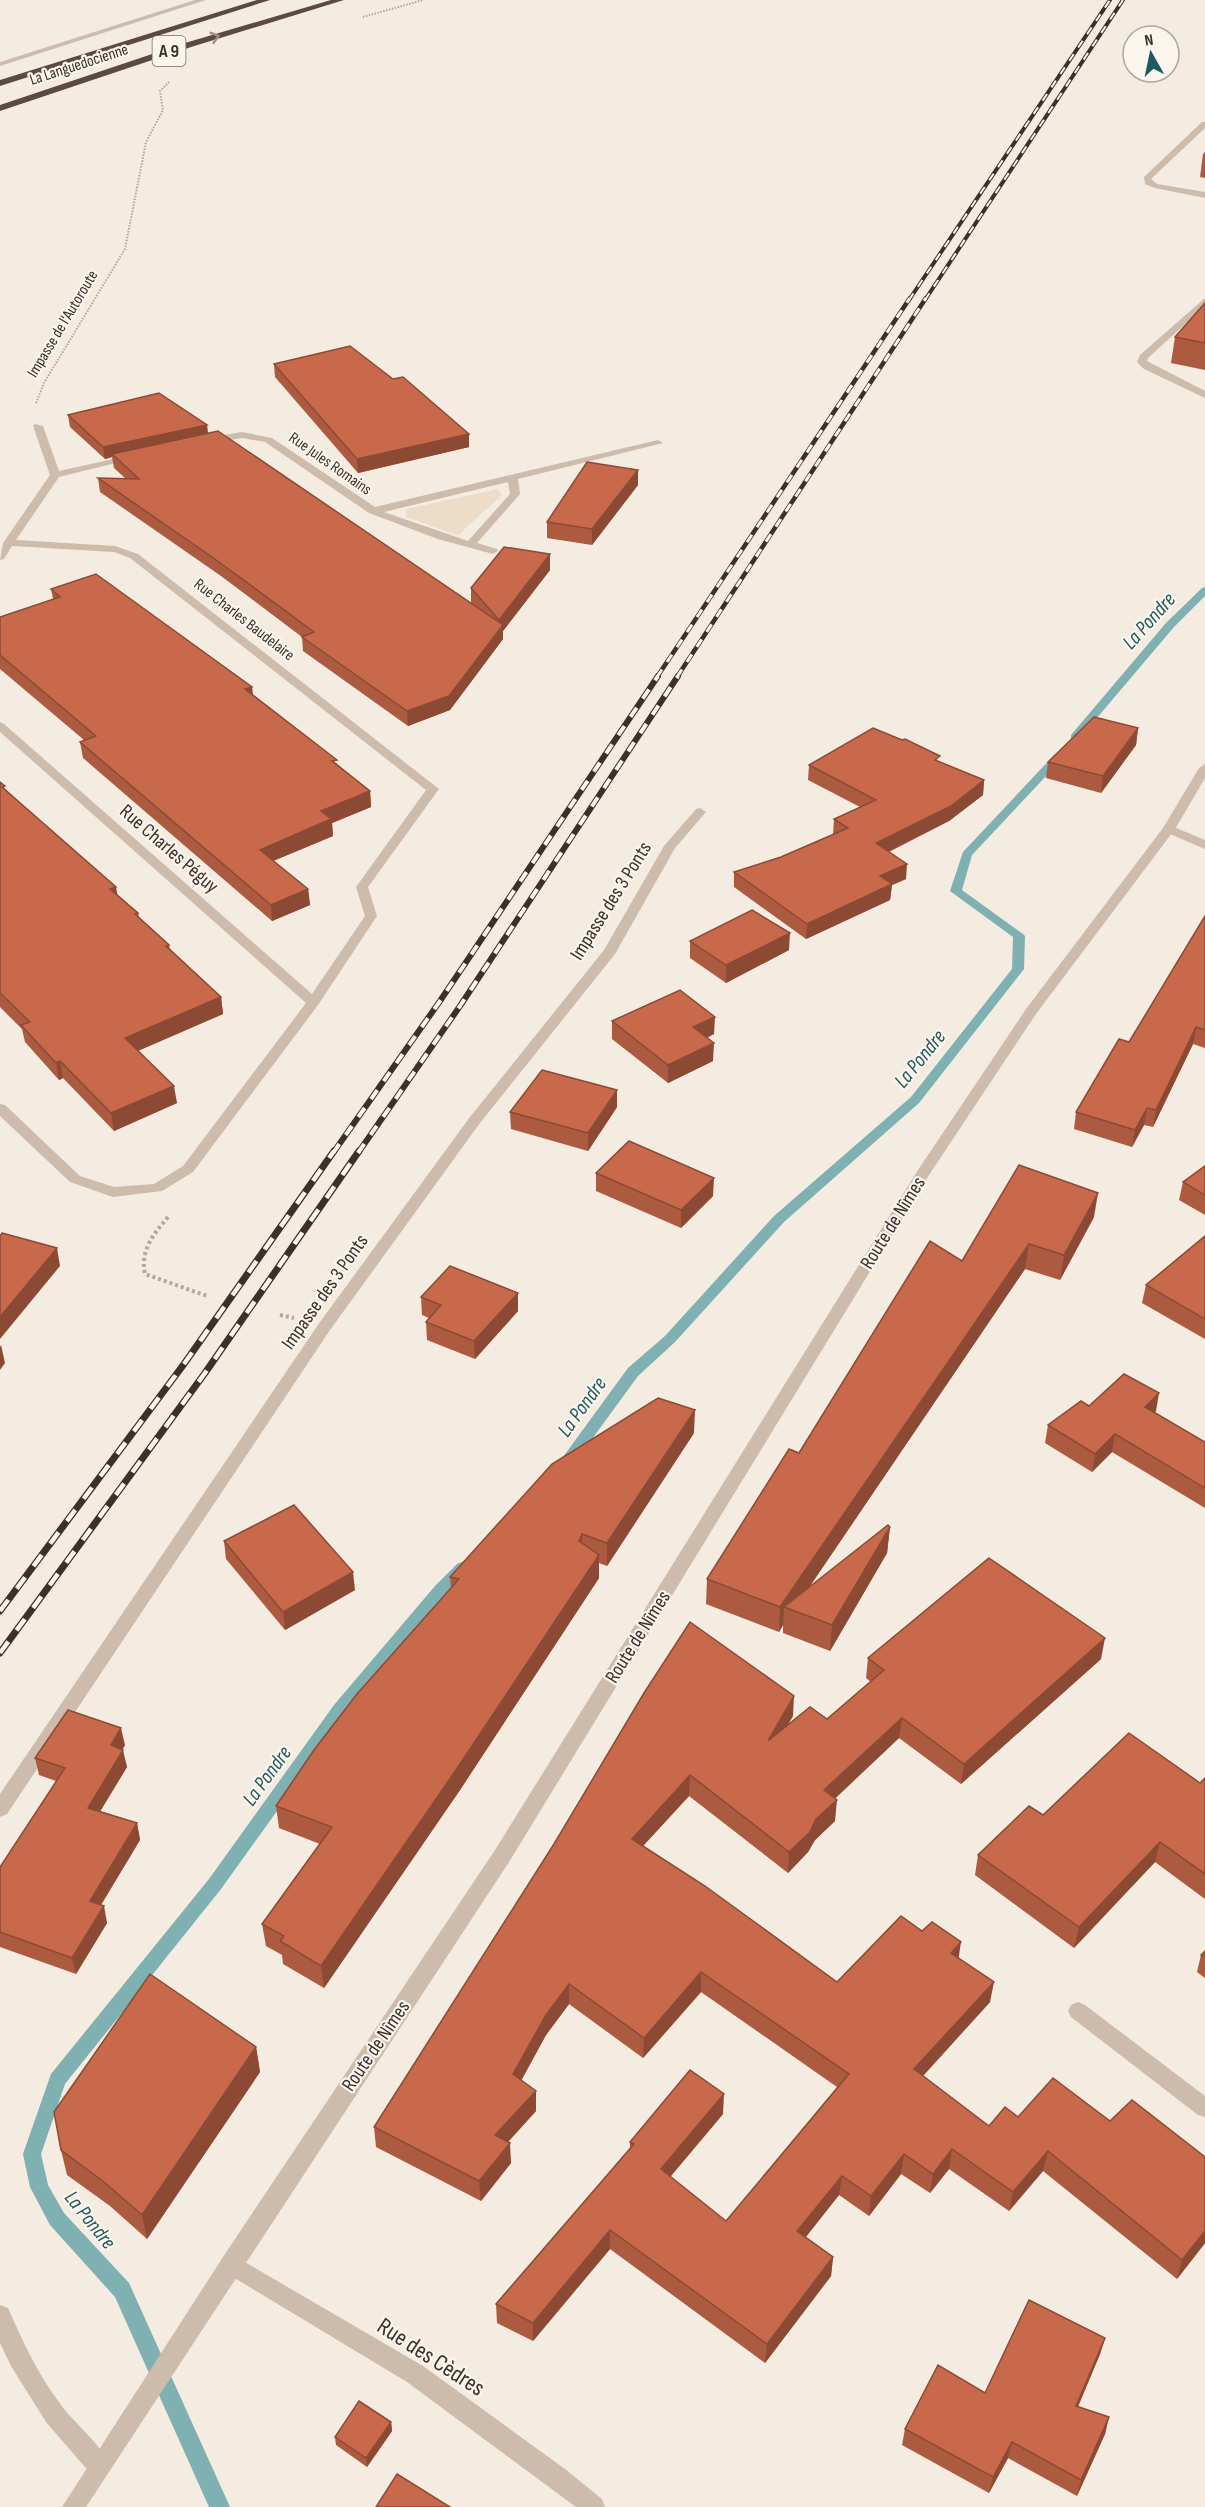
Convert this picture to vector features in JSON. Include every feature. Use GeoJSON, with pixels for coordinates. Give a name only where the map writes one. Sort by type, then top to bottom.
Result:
{"type":"FeatureCollection","features":[{"type":"Feature","properties":{"kind":"highway","name":"La Languedocienne"},"geometry":{"type":"LineString","coordinates":[[0,83],[266,0]]}},
{"type":"Feature","properties":{"kind":"highway","name":"La Languedocienne"},"geometry":{"type":"LineString","coordinates":[[0,108],[188,45],[340,0]]}},
{"type":"Feature","properties":{"kind":"street"},"geometry":{"type":"LineString","coordinates":[[0,64],[202,0]]}},
{"type":"Feature","properties":{"kind":"street"},"geometry":{"type":"LineString","coordinates":[[1205,124],[1147,179],[1155,186],[1205,195]]}},
{"type":"Feature","properties":{"kind":"street"},"geometry":{"type":"LineString","coordinates":[[1205,301],[1143,357],[1142,362],[1156,372],[1205,395]]}},
{"type":"Feature","properties":{"kind":"street"},"geometry":{"type":"LineString","coordinates":[[38,426],[55,475]]}},
{"type":"Feature","properties":{"kind":"street","name":"Rue Jules Romains"},"geometry":{"type":"LineString","coordinates":[[194,444],[242,435],[268,441],[373,511],[658,443]]}},
{"type":"Feature","properties":{"kind":"street"},"geometry":{"type":"LineString","coordinates":[[0,557],[55,475],[147,454]]}},
{"type":"Feature","properties":{"kind":"street"},"geometry":{"type":"LineString","coordinates":[[470,545],[515,494],[513,478]]}},
{"type":"Feature","properties":{"kind":"street"},"geometry":{"type":"LineString","coordinates":[[373,511],[493,551]]}},
{"type":"Feature","properties":{"kind":"street","name":"Rue Charles Baudelaire"},"geometry":{"type":"LineString","coordinates":[[8,543],[108,549],[134,556],[434,789],[362,887],[371,916],[313,1002]]}},
{"type":"Feature","properties":{"kind":"street","name":"Rue Charles Péguy"},"geometry":{"type":"LineString","coordinates":[[0,726],[313,1002]]}},
{"type":"Feature","properties":{"kind":"street","name":"Route de Nîmes"},"geometry":{"type":"LineString","coordinates":[[73,2507],[502,1856],[923,1173],[1031,1012],[1169,829],[1205,768]]}},
{"type":"Feature","properties":{"kind":"street","name":"Impasse des 3 Ponts"},"geometry":{"type":"LineString","coordinates":[[0,1809],[325,1326],[475,1120],[610,951],[670,846],[700,812]]}},
{"type":"Feature","properties":{"kind":"street"},"geometry":{"type":"LineString","coordinates":[[1169,829],[1205,845]]}},
{"type":"Feature","properties":{"kind":"street"},"geometry":{"type":"LineString","coordinates":[[0,1108],[75,1179],[113,1192],[157,1188],[185,1171],[313,1002]]}},
{"type":"Feature","properties":{"kind":"street"},"geometry":{"type":"LineString","coordinates":[[1078,2012],[1205,2108]]}},
{"type":"Feature","properties":{"kind":"street","name":"Rue des Cèdres"},"geometry":{"type":"LineString","coordinates":[[231,2264],[415,2374],[594,2507]]}},
{"type":"Feature","properties":{"kind":"street"},"geometry":{"type":"LineString","coordinates":[[0,2315],[22,2367],[40,2397],[60,2425],[99,2466]]}},
{"type":"Feature","properties":{"kind":"path"},"geometry":{"type":"LineString","coordinates":[[355,20],[423,0]]}},
{"type":"Feature","properties":{"kind":"path","name":"Impasse de l'Autoroute"},"geometry":{"type":"LineString","coordinates":[[38,426],[36,409],[38,394],[125,249],[140,164],[146,142],[163,110],[160,91],[169,81]]}},
{"type":"Feature","properties":{"kind":"path"},"geometry":{"type":"LineString","coordinates":[[185,1171],[184,1196],[152,1236],[141,1260],[145,1274],[207,1296]]}},
{"type":"Feature","properties":{"kind":"shaded area"},"geometry":{"type":"Polygon","coordinates":[[[498,489],[502,495],[458,535],[406,517],[407,509],[498,489]]]}},
{"type":"Feature","properties":{"kind":"building"},"geometry":{"type":"Polygon","coordinates":[[[1205,303],[1205,343],[1175,337],[1205,303]]]}},
{"type":"Feature","properties":{"kind":"building"},"geometry":{"type":"Polygon","coordinates":[[[350,346],[393,379],[403,377],[469,434],[357,459],[274,364],[350,346]]]}},
{"type":"Feature","properties":{"kind":"building"},"geometry":{"type":"Polygon","coordinates":[[[159,393],[207,425],[103,447],[68,415],[159,393]]]}},
{"type":"Feature","properties":{"kind":"building"},"geometry":{"type":"Polygon","coordinates":[[[218,431],[503,625],[449,696],[407,711],[302,637],[314,632],[219,562],[98,478],[139,479],[112,454],[218,431]]]}},
{"type":"Feature","properties":{"kind":"building"},"geometry":{"type":"Polygon","coordinates":[[[587,462],[638,470],[592,529],[547,522],[587,462]]]}},
{"type":"Feature","properties":{"kind":"building"},"geometry":{"type":"Polygon","coordinates":[[[504,547],[550,554],[499,620],[471,588],[504,547]]]}},
{"type":"Feature","properties":{"kind":"building"},"geometry":{"type":"Polygon","coordinates":[[[96,574],[252,687],[245,689],[337,760],[332,761],[370,791],[321,811],[331,819],[260,850],[308,889],[271,905],[80,742],[96,736],[0,655],[0,617],[60,597],[51,589],[96,574]]]}},
{"type":"Feature","properties":{"kind":"building"},"geometry":{"type":"Polygon","coordinates":[[[1094,717],[1138,728],[1103,776],[1048,762],[1094,717]]]}},
{"type":"Feature","properties":{"kind":"building"},"geometry":{"type":"Polygon","coordinates":[[[873,728],[902,740],[905,739],[940,756],[935,760],[984,780],[951,806],[876,843],[907,864],[880,876],[892,884],[807,924],[734,872],[781,857],[848,828],[834,819],[876,800],[809,765],[873,728]]]}},
{"type":"Feature","properties":{"kind":"building"},"geometry":{"type":"Polygon","coordinates":[[[0,782],[5,786],[2,787],[116,887],[110,889],[138,913],[135,914],[169,945],[166,946],[221,997],[125,1038],[174,1086],[111,1113],[60,1061],[56,1063],[21,1025],[30,1022],[0,993],[0,782]]]}},
{"type":"Feature","properties":{"kind":"building"},"geometry":{"type":"Polygon","coordinates":[[[752,910],[790,933],[726,965],[690,941],[752,910]]]}},
{"type":"Feature","properties":{"kind":"building"},"geometry":{"type":"Polygon","coordinates":[[[1205,916],[1205,1030],[1196,1027],[1156,1110],[1147,1108],[1135,1130],[1076,1112],[1119,1039],[1129,1042],[1205,916]]]}},
{"type":"Feature","properties":{"kind":"building"},"geometry":{"type":"Polygon","coordinates":[[[680,990],[715,1017],[693,1027],[714,1043],[668,1065],[612,1021],[680,990]]]}},
{"type":"Feature","properties":{"kind":"building"},"geometry":{"type":"Polygon","coordinates":[[[542,1070],[617,1090],[588,1133],[510,1112],[542,1070]]]}},
{"type":"Feature","properties":{"kind":"building"},"geometry":{"type":"Polygon","coordinates":[[[629,1141],[714,1178],[681,1210],[596,1173],[629,1141]]]}},
{"type":"Feature","properties":{"kind":"building"},"geometry":{"type":"Polygon","coordinates":[[[1019,1165],[1098,1193],[1064,1255],[1029,1244],[780,1607],[707,1579],[789,1449],[799,1453],[930,1241],[962,1261],[1019,1165]]]}},
{"type":"Feature","properties":{"kind":"building"},"geometry":{"type":"Polygon","coordinates":[[[1205,1166],[1205,1195],[1183,1182],[1205,1166]]]}},
{"type":"Feature","properties":{"kind":"building"},"geometry":{"type":"Polygon","coordinates":[[[2,1233],[57,1248],[0,1317],[0,1236],[2,1233]]]}},
{"type":"Feature","properties":{"kind":"building"},"geometry":{"type":"Polygon","coordinates":[[[1205,1236],[1205,1319],[1146,1285],[1205,1236]]]}},
{"type":"Feature","properties":{"kind":"building"},"geometry":{"type":"Polygon","coordinates":[[[450,1266],[518,1293],[474,1341],[426,1322],[441,1305],[421,1297],[450,1266]]]}},
{"type":"Feature","properties":{"kind":"building"},"geometry":{"type":"Polygon","coordinates":[[[1124,1374],[1159,1393],[1145,1407],[1205,1442],[1205,1488],[1115,1434],[1095,1454],[1048,1425],[1081,1401],[1089,1406],[1124,1374]]]}},
{"type":"Feature","properties":{"kind":"building"},"geometry":{"type":"Polygon","coordinates":[[[658,1398],[695,1410],[607,1543],[582,1534],[579,1541],[599,1555],[458,1767],[321,1966],[280,1941],[284,1936],[262,1924],[332,1827],[276,1806],[314,1750],[357,1694],[459,1579],[450,1577],[552,1464],[658,1398]]]}},
{"type":"Feature","properties":{"kind":"building"},"geometry":{"type":"Polygon","coordinates":[[[294,1505],[353,1572],[283,1612],[224,1541],[294,1505]]]}},
{"type":"Feature","properties":{"kind":"building"},"geometry":{"type":"Polygon","coordinates":[[[888,1525],[890,1527],[832,1625],[784,1607],[888,1525]]]}},
{"type":"Feature","properties":{"kind":"building"},"geometry":{"type":"Polygon","coordinates":[[[989,1558],[1105,1638],[964,1764],[902,1718],[824,1790],[837,1800],[816,1819],[810,1832],[789,1852],[690,1775],[632,1839],[705,1886],[837,1982],[901,1916],[922,1931],[932,1922],[961,1942],[951,1953],[994,1982],[914,2069],[989,2126],[1005,2107],[1018,2117],[1053,2078],[1110,2121],[1132,2100],[1205,2157],[1205,2231],[1182,2260],[1048,2151],[1013,2192],[952,2149],[933,2174],[904,2154],[871,2196],[842,2176],[797,2231],[833,2257],[767,2344],[610,2230],[533,2323],[496,2304],[634,2144],[630,2142],[690,2070],[724,2094],[661,2169],[726,2221],[849,2074],[701,1972],[644,2038],[569,1984],[546,2015],[513,2074],[536,2091],[495,2135],[510,2143],[479,2181],[374,2127],[554,1844],[644,1693],[690,1622],[794,1696],[768,1741],[810,1707],[827,1719],[884,1670],[868,1658],[989,1558]]]}},
{"type":"Feature","properties":{"kind":"building"},"geometry":{"type":"Polygon","coordinates":[[[68,1710],[121,1728],[111,1745],[123,1750],[88,1808],[137,1823],[90,1901],[104,1906],[72,1958],[0,1932],[0,1867],[65,1768],[35,1758],[68,1710]]]}},
{"type":"Feature","properties":{"kind":"building"},"geometry":{"type":"Polygon","coordinates":[[[1129,1733],[1200,1783],[1205,1778],[1205,1874],[1160,1842],[1079,1927],[978,1855],[1029,1806],[1043,1815],[1129,1733]]]}},
{"type":"Feature","properties":{"kind":"building"},"geometry":{"type":"Polygon","coordinates":[[[150,1974],[256,2047],[142,2215],[104,2182],[61,2150],[54,2112],[150,1974]]]}},
{"type":"Feature","properties":{"kind":"building"},"geometry":{"type":"Polygon","coordinates":[[[1029,2300],[1105,2338],[1076,2406],[1109,2417],[1081,2480],[1012,2442],[993,2477],[905,2429],[938,2365],[985,2393],[1029,2300]]]}},
{"type":"Feature","properties":{"kind":"building"},"geometry":{"type":"Polygon","coordinates":[[[359,2401],[391,2422],[366,2458],[335,2437],[359,2401]]]}},
{"type":"Feature","properties":{"kind":"building"},"geometry":{"type":"Polygon","coordinates":[[[397,2474],[450,2507],[376,2507],[397,2474]]]}},
{"type":"Feature","properties":{"kind":"waterway","name":"La Pondre"},"geometry":{"type":"LineString","coordinates":[[1075,737],[1170,625],[1205,590]]}},
{"type":"Feature","properties":{"kind":"waterway","name":"La Pondre"},"geometry":{"type":"LineString","coordinates":[[568,1461],[633,1372],[670,1339],[779,1219],[915,1100],[1018,969],[1019,936],[956,891],[967,854],[1059,756]]}},
{"type":"Feature","properties":{"kind":"waterway","name":"La Pondre"},"geometry":{"type":"LineString","coordinates":[[220,2507],[122,2290],[57,2219],[39,2187],[32,2154],[57,2080],[215,1884],[340,1710],[440,1590],[462,1568]]}},
{"type":"Feature","properties":{"kind":"railway"},"geometry":{"type":"LineString","coordinates":[[909,300],[1110,0]]}},
{"type":"Feature","properties":{"kind":"railway"},"geometry":{"type":"LineString","coordinates":[[925,300],[1123,0]]}},
{"type":"Feature","properties":{"kind":"railway"},"geometry":{"type":"LineString","coordinates":[[657,677],[910,298]]}},
{"type":"Feature","properties":{"kind":"railway"},"geometry":{"type":"LineString","coordinates":[[677,677],[926,298]]}},
{"type":"Feature","properties":{"kind":"railway"},"geometry":{"type":"LineString","coordinates":[[333,1153],[440,1001],[658,676]]}},
{"type":"Feature","properties":{"kind":"railway"},"geometry":{"type":"LineString","coordinates":[[358,1153],[460,1006],[678,676]]}},
{"type":"Feature","properties":{"kind":"railway"},"geometry":{"type":"LineString","coordinates":[[0,1611],[184,1364],[334,1151]]}},
{"type":"Feature","properties":{"kind":"railway"},"geometry":{"type":"LineString","coordinates":[[0,1653],[205,1373],[359,1151]]}}]}
